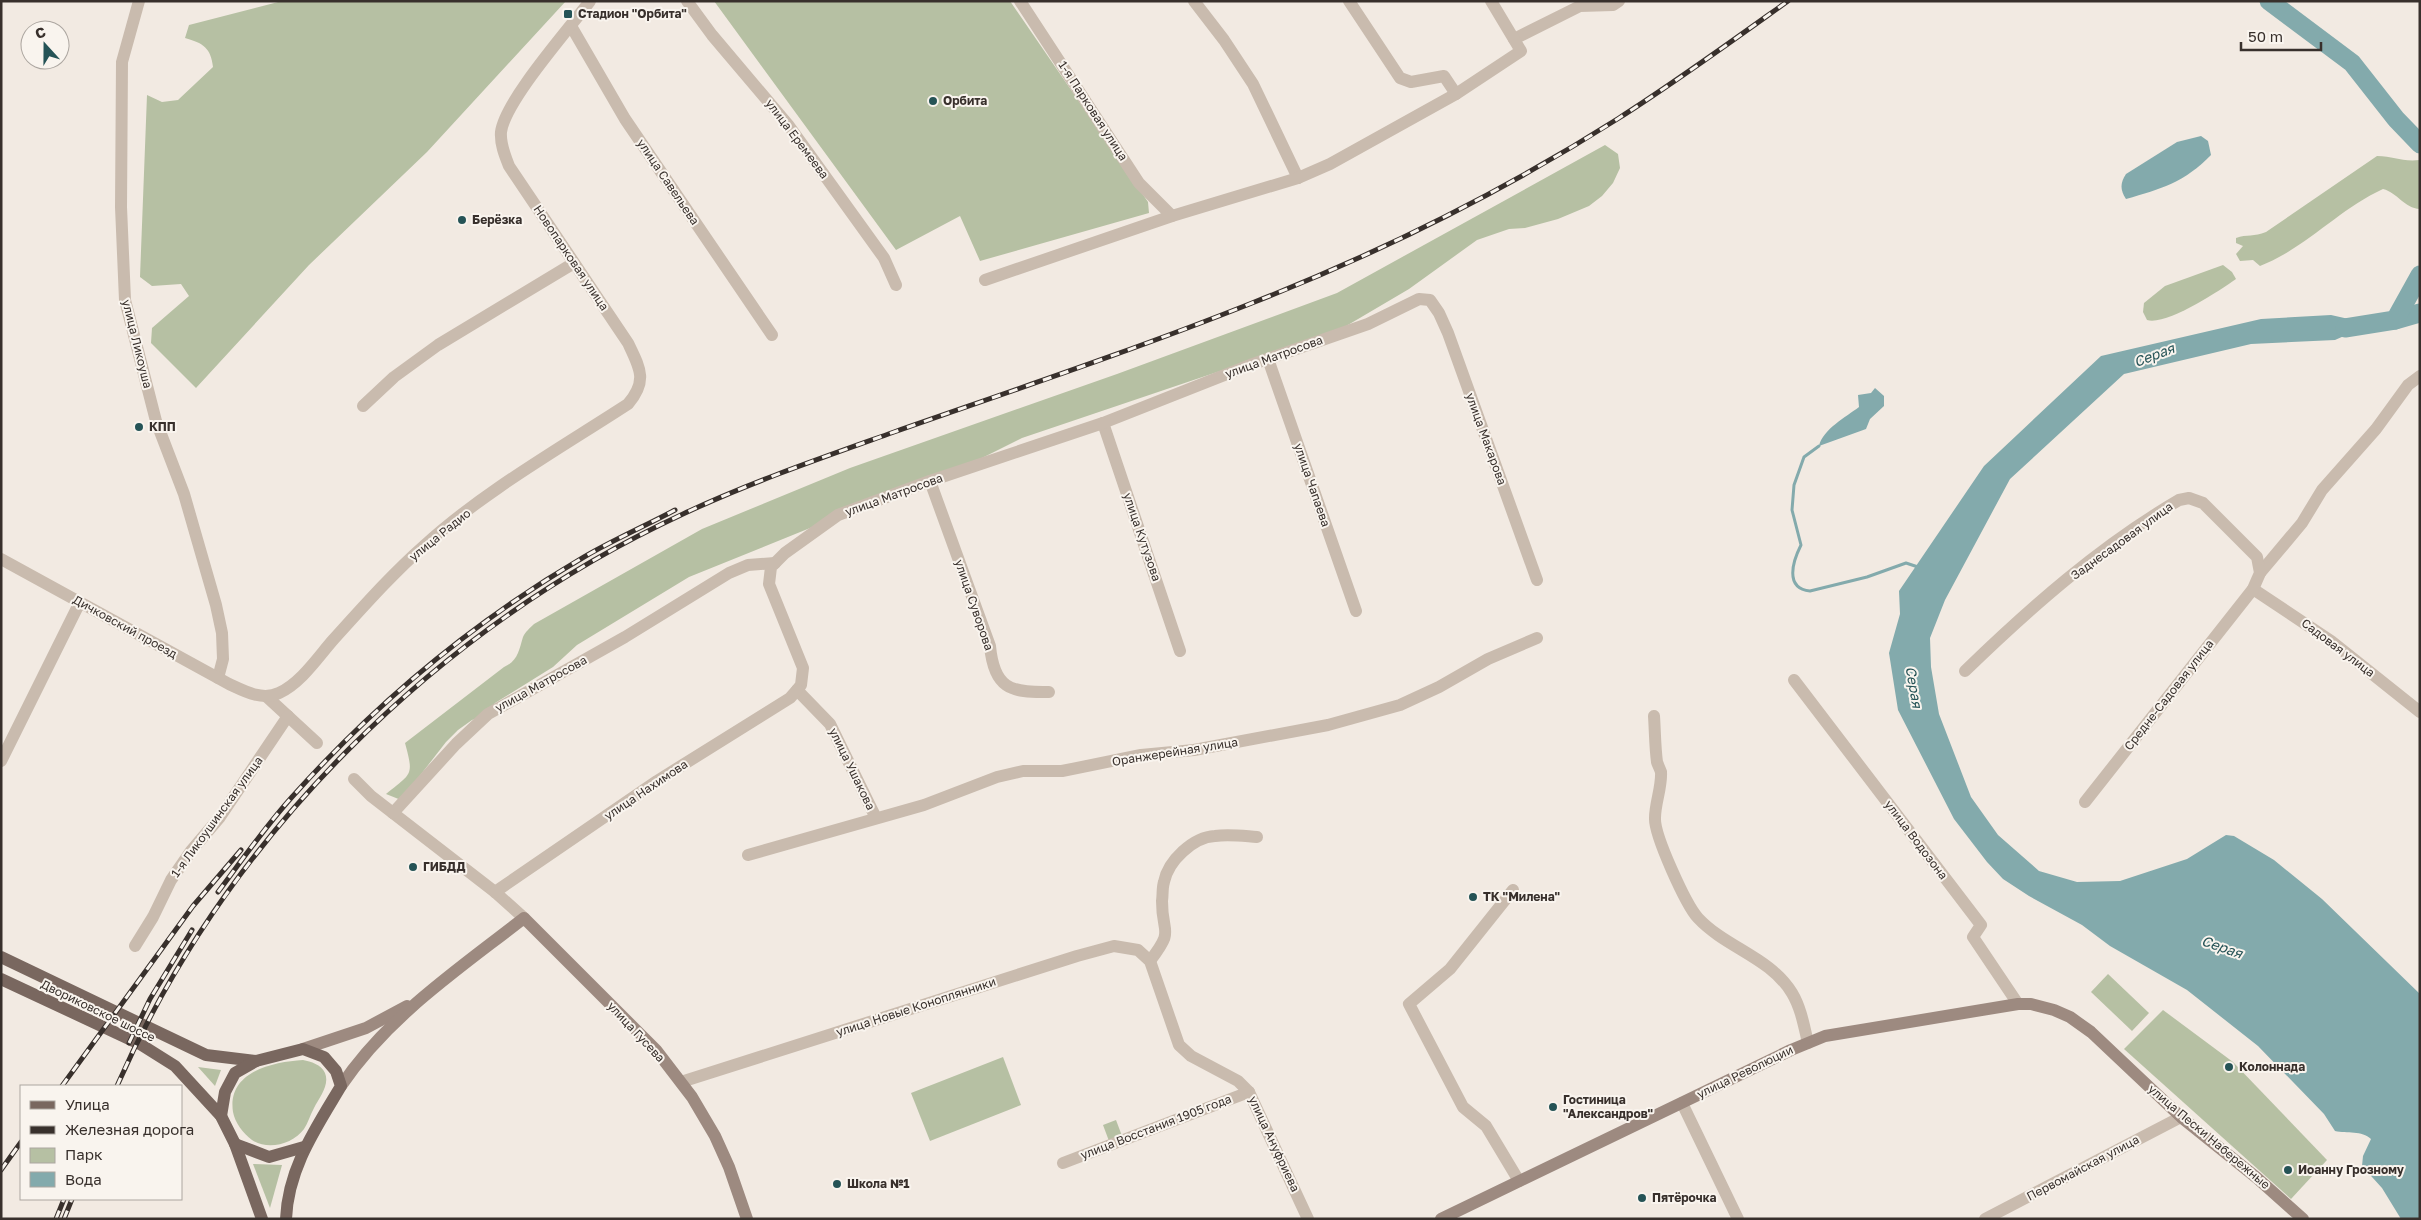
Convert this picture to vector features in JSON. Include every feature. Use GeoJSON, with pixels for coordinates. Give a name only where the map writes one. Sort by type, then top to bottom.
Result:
{"type":"FeatureCollection","features":[{"type":"Feature","properties":{"kind":"main road"},"geometry":{"type":"LineString","coordinates":[[286,1219],[292,1179],[304,1147],[358,1061],[424,996],[524,918]]}},
{"type":"Feature","properties":{"kind":"main road","name":"улица Гусева"},"geometry":{"type":"LineString","coordinates":[[524,918],[656,1050],[681,1082],[715,1136],[729,1167],[747,1219]]}},
{"type":"Feature","properties":{"kind":"main road"},"geometry":{"type":"LineString","coordinates":[[1,958],[206,1055],[256,1061]]}},
{"type":"Feature","properties":{"kind":"main road","name":"Двориковское шоссе"},"geometry":{"type":"LineString","coordinates":[[1,979],[140,1044],[175,1066],[221,1116]]}},
{"type":"Feature","properties":{"kind":"main road"},"geometry":{"type":"LineString","coordinates":[[262,1219],[235,1144],[221,1116],[225,1092],[235,1073],[256,1061],[303,1049],[366,1028],[424,996]]}},
{"type":"Feature","properties":{"kind":"main road","name":"улица Революции"},"geometry":{"type":"LineString","coordinates":[[1441,1219],[1825,1036],[2018,1004],[2031,1004],[2070,1017]]}},
{"type":"Feature","properties":{"kind":"main road","name":"улица Пески Набережные"},"geometry":{"type":"LineString","coordinates":[[2070,1017],[2091,1032],[2181,1117],[2257,1178],[2303,1219]]}},
{"type":"Feature","properties":{"kind":"main road"},"geometry":{"type":"LineString","coordinates":[[303,1049],[324,1057],[336,1071],[342,1086]]}},
{"type":"Feature","properties":{"kind":"main road"},"geometry":{"type":"LineString","coordinates":[[235,1144],[269,1157],[304,1147]]}},
{"type":"Feature","properties":{"kind":"street","name":"улица Ликоуша"},"geometry":{"type":"LineString","coordinates":[[140,1],[122,62],[121,207],[125,300],[156,421],[184,494],[216,605],[222,633],[223,659],[218,678]]}},
{"type":"Feature","properties":{"kind":"street"},"geometry":{"type":"LineString","coordinates":[[571,26],[590,1]]}},
{"type":"Feature","properties":{"kind":"street","name":"улица Еремеева"},"geometry":{"type":"LineString","coordinates":[[687,1],[712,35],[789,126],[884,258],[896,285]]}},
{"type":"Feature","properties":{"kind":"street","name":"1-я Парковая улица"},"geometry":{"type":"LineString","coordinates":[[1020,1],[1139,183],[1172,216]]}},
{"type":"Feature","properties":{"kind":"street"},"geometry":{"type":"LineString","coordinates":[[1194,1],[1224,40],[1253,84],[1298,178]]}},
{"type":"Feature","properties":{"kind":"street"},"geometry":{"type":"LineString","coordinates":[[1349,1],[1400,78],[1411,82],[1444,76],[1456,94]]}},
{"type":"Feature","properties":{"kind":"street"},"geometry":{"type":"LineString","coordinates":[[985,280],[1172,216],[1298,178],[1330,164],[1456,94],[1521,51],[1491,1]]}},
{"type":"Feature","properties":{"kind":"street"},"geometry":{"type":"LineString","coordinates":[[1514,39],[1580,4],[1613,5],[1619,1]]}},
{"type":"Feature","properties":{"kind":"street","name":"Новопарковая улица"},"geometry":{"type":"LineString","coordinates":[[571,26],[522,90],[503,122],[501,134],[504,153],[509,166],[628,343],[640,367],[641,380]]}},
{"type":"Feature","properties":{"kind":"street","name":"улица Савельева"},"geometry":{"type":"LineString","coordinates":[[571,26],[625,119],[772,335]]}},
{"type":"Feature","properties":{"kind":"street"},"geometry":{"type":"LineString","coordinates":[[363,406],[394,377],[438,345],[574,263]]}},
{"type":"Feature","properties":{"kind":"street","name":"улица Матросова"},"geometry":{"type":"LineString","coordinates":[[394,813],[456,744],[488,714],[625,637],[729,573],[748,565],[775,563],[785,553],[838,515],[930,481],[1103,423],[1268,359],[1368,324],[1419,299],[1430,300]]}},
{"type":"Feature","properties":{"kind":"street","name":"улица Макарова"},"geometry":{"type":"LineString","coordinates":[[1430,300],[1439,313],[1448,333],[1537,580]]}},
{"type":"Feature","properties":{"kind":"street","name":"улица Чапаева"},"geometry":{"type":"LineString","coordinates":[[1268,359],[1356,611]]}},
{"type":"Feature","properties":{"kind":"street"},"geometry":{"type":"LineString","coordinates":[[2253,589],[2260,572],[2302,523],[2322,490],[2376,429],[2408,385],[2420,376]]}},
{"type":"Feature","properties":{"kind":"street","name":"улица Радио"},"geometry":{"type":"LineString","coordinates":[[266,696],[279,693],[299,678],[386,582],[427,543],[493,494],[628,404],[637,394],[641,380]]}},
{"type":"Feature","properties":{"kind":"street","name":"улица Кутузова"},"geometry":{"type":"LineString","coordinates":[[1103,423],[1180,651]]}},
{"type":"Feature","properties":{"kind":"street","name":"улица Суворова"},"geometry":{"type":"LineString","coordinates":[[930,481],[990,646],[992,664],[996,675],[1007,687],[1024,693],[1049,692]]}},
{"type":"Feature","properties":{"kind":"street","name":"Заднесадовая улица"},"geometry":{"type":"LineString","coordinates":[[1965,671],[2017,621],[2095,558],[2179,500],[2189,498],[2203,503],[2257,557],[2260,572]]}},
{"type":"Feature","properties":{"kind":"street","name":"Дичковский проезд"},"geometry":{"type":"LineString","coordinates":[[1,559],[218,678],[250,694],[266,696]]}},
{"type":"Feature","properties":{"kind":"street"},"geometry":{"type":"LineString","coordinates":[[775,563],[771,567],[769,584],[803,668],[802,685],[797,690]]}},
{"type":"Feature","properties":{"kind":"street","name":"Садовая улица"},"geometry":{"type":"LineString","coordinates":[[2253,589],[2331,641],[2420,712]]}},
{"type":"Feature","properties":{"kind":"street","name":"Средне-Садовая улица"},"geometry":{"type":"LineString","coordinates":[[2086,802],[2253,589]]}},
{"type":"Feature","properties":{"kind":"street"},"geometry":{"type":"LineString","coordinates":[[1,761],[80,602]]}},
{"type":"Feature","properties":{"kind":"street","name":"Оранжерейная улица"},"geometry":{"type":"LineString","coordinates":[[748,855],[924,805],[997,777],[1023,771],[1062,771],[1141,755],[1194,750],[1328,725],[1400,705],[1439,687],[1488,659],[1537,638]]}},
{"type":"Feature","properties":{"kind":"street","name":"улица Водозона"},"geometry":{"type":"LineString","coordinates":[[1794,680],[1981,925],[1973,937],[2018,1004]]}},
{"type":"Feature","properties":{"kind":"street","name":"улица Ушакова"},"geometry":{"type":"LineString","coordinates":[[797,690],[830,724],[876,818]]}},
{"type":"Feature","properties":{"kind":"street","name":"улица Нахимова"},"geometry":{"type":"LineString","coordinates":[[495,892],[657,781],[790,698],[797,690]]}},
{"type":"Feature","properties":{"kind":"street"},"geometry":{"type":"LineString","coordinates":[[266,696],[317,743]]}},
{"type":"Feature","properties":{"kind":"street","name":"1-я Ликоушинская улица"},"geometry":{"type":"LineString","coordinates":[[135,946],[191,850],[220,817],[288,716]]}},
{"type":"Feature","properties":{"kind":"street"},"geometry":{"type":"LineString","coordinates":[[1654,716],[1658,763],[1661,772],[1654,819],[1660,841],[1688,903],[1698,918],[1724,939],[1765,964],[1781,978],[1793,994],[1801,1013],[1808,1043]]}},
{"type":"Feature","properties":{"kind":"street"},"geometry":{"type":"LineString","coordinates":[[354,779],[394,813],[495,892],[524,918]]}},
{"type":"Feature","properties":{"kind":"street"},"geometry":{"type":"LineString","coordinates":[[1150,961],[1165,942],[1167,933],[1162,904],[1164,881],[1177,857],[1196,841],[1214,836],[1257,837]]}},
{"type":"Feature","properties":{"kind":"street"},"geometry":{"type":"LineString","coordinates":[[1513,890],[1450,969],[1410,1004],[1463,1107],[1486,1126],[1519,1181]]}},
{"type":"Feature","properties":{"kind":"street","name":"улица Новые Коноплянники"},"geometry":{"type":"LineString","coordinates":[[681,1082],[1077,956],[1114,946],[1138,950],[1150,961]]}},
{"type":"Feature","properties":{"kind":"street","name":"улица Ануфриева"},"geometry":{"type":"LineString","coordinates":[[1150,961],[1179,1045],[1191,1056],[1238,1081],[1249,1092],[1308,1219]]}},
{"type":"Feature","properties":{"kind":"street","name":"улица Восстания 1905 года"},"geometry":{"type":"LineString","coordinates":[[1063,1163],[1249,1092]]}},
{"type":"Feature","properties":{"kind":"street"},"geometry":{"type":"LineString","coordinates":[[1682,1103],[1738,1219]]}},
{"type":"Feature","properties":{"kind":"street","name":"Первомайская улица"},"geometry":{"type":"LineString","coordinates":[[1985,1219],[2181,1117]]}},
{"type":"Feature","properties":{"kind":"green space"},"geometry":{"type":"Polygon","coordinates":[[[282,1],[566,1],[427,152],[309,265],[196,388],[151,343],[152,328],[189,296],[181,284],[152,286],[140,277],[147,95],[162,102],[178,100],[213,67],[210,55],[205,47],[185,38],[189,25],[282,1]]]}},
{"type":"Feature","properties":{"kind":"green space","name":"Орбита"},"geometry":{"type":"Polygon","coordinates":[[[714,1],[1010,1],[1148,202],[1149,213],[980,261],[960,216],[896,250],[714,1]]]}},
{"type":"Feature","properties":{"kind":"green space"},"geometry":{"type":"Polygon","coordinates":[[[1605,145],[1618,154],[1620,168],[1613,183],[1602,196],[1589,206],[1558,219],[1525,228],[1509,229],[1477,240],[1409,289],[1336,332],[1022,438],[978,460],[689,577],[577,645],[553,667],[495,703],[488,714],[472,720],[458,730],[446,742],[401,800],[386,794],[409,773],[410,768],[405,743],[509,665],[517,655],[524,635],[534,624],[702,529],[850,468],[1117,374],[1337,293],[1605,145]]]}},
{"type":"Feature","properties":{"kind":"green space"},"geometry":{"type":"Polygon","coordinates":[[[2377,156],[2420,160],[2420,209],[2410,206],[2383,189],[2367,197],[2308,239],[2277,258],[2260,266],[2253,260],[2240,261],[2236,254],[2243,246],[2236,243],[2236,238],[2266,232],[2377,156]]]}},
{"type":"Feature","properties":{"kind":"green space"},"geometry":{"type":"Polygon","coordinates":[[[2223,265],[2232,272],[2236,279],[2179,313],[2167,318],[2147,320],[2143,312],[2144,303],[2165,286],[2223,265]]]}},
{"type":"Feature","properties":{"kind":"green space"},"geometry":{"type":"Polygon","coordinates":[[[2108,974],[2149,1013],[2132,1031],[2091,992],[2108,974]]]}},
{"type":"Feature","properties":{"kind":"green space"},"geometry":{"type":"Polygon","coordinates":[[[2163,1010],[2233,1062],[2327,1160],[2291,1199],[2124,1049],[2163,1010]]]}},
{"type":"Feature","properties":{"kind":"green space"},"geometry":{"type":"Polygon","coordinates":[[[1003,1057],[1021,1105],[930,1141],[911,1093],[1003,1057]]]}},
{"type":"Feature","properties":{"kind":"green space"},"geometry":{"type":"Polygon","coordinates":[[[303,1060],[318,1065],[325,1073],[326,1078],[323,1091],[304,1129],[293,1139],[280,1144],[265,1145],[252,1140],[240,1128],[234,1116],[233,1098],[237,1087],[244,1078],[266,1067],[278,1063],[303,1060]]]}},
{"type":"Feature","properties":{"kind":"green space"},"geometry":{"type":"Polygon","coordinates":[[[198,1067],[221,1070],[215,1086],[198,1067]]]}},
{"type":"Feature","properties":{"kind":"green space"},"geometry":{"type":"Polygon","coordinates":[[[1116,1120],[1122,1136],[1109,1141],[1103,1125],[1116,1120]]]}},
{"type":"Feature","properties":{"kind":"green space"},"geometry":{"type":"Polygon","coordinates":[[[253,1164],[282,1165],[270,1208],[253,1164]]]}},
{"type":"Feature","properties":{"kind":"water"},"geometry":{"type":"Polygon","coordinates":[[[2201,136],[2208,141],[2211,155],[2192,172],[2150,192],[2126,199],[2122,187],[2126,174],[2177,142],[2201,136]]]}},
{"type":"Feature","properties":{"kind":"water"},"geometry":{"type":"Polygon","coordinates":[[[2331,315],[2371,324],[2335,340],[2251,344],[2124,374],[2010,479],[1945,600],[1930,638],[1931,667],[1939,714],[1971,797],[1998,835],[2039,871],[2077,882],[2120,881],[2187,859],[2226,835],[2234,836],[2274,860],[2322,899],[2420,994],[2420,1219],[2401,1219],[2382,1188],[2362,1166],[2363,1156],[2371,1139],[2359,1133],[2335,1131],[2324,1114],[2258,1046],[2187,990],[2110,946],[2082,925],[2029,896],[2003,879],[1987,862],[1954,819],[1898,710],[1889,653],[1900,614],[1899,591],[1984,466],[2101,356],[2261,319],[2331,315]]]}},
{"type":"Feature","properties":{"kind":"water"},"geometry":{"type":"Polygon","coordinates":[[[1875,388],[1884,396],[1884,406],[1870,419],[1866,429],[1819,446],[1821,440],[1830,429],[1859,407],[1858,395],[1871,393],[1875,388]]]}},
{"type":"Feature","properties":{"kind":"waterway","name":"Серая"},"geometry":{"type":"LineString","coordinates":[[2269,1],[2352,63],[2396,119],[2420,144]]}},
{"type":"Feature","properties":{"kind":"waterway","name":"Серая"},"geometry":{"type":"LineString","coordinates":[[2345,328],[2395,320],[2420,275]]}},
{"type":"Feature","properties":{"kind":"waterway"},"geometry":{"type":"LineString","coordinates":[[2395,320],[2420,313]]}},
{"type":"Feature","properties":{"kind":"waterway"},"geometry":{"type":"LineString","coordinates":[[1819,446],[1804,457],[1794,485],[1792,510],[1801,545],[1793,566],[1796,585],[1810,591],[1867,577],[1906,563],[1918,567]]}},
{"type":"Feature","properties":{"kind":"railway"},"geometry":{"type":"LineString","coordinates":[[118,1085],[163,995],[217,908],[279,826],[349,749],[425,679],[506,616],[593,561],[683,514],[735,491],[788,470],[1208,320],[1300,284],[1394,242],[1531,171],[1575,145],[1662,90],[1788,1]]}},
{"type":"Feature","properties":{"kind":"railway"},"geometry":{"type":"LineString","coordinates":[[218,892],[272,820],[324,762],[393,696],[429,665],[466,636],[544,582],[595,551],[675,510]]}},
{"type":"Feature","properties":{"kind":"railway"},"geometry":{"type":"LineString","coordinates":[[63,1085],[193,906],[241,850]]}},
{"type":"Feature","properties":{"kind":"railway"},"geometry":{"type":"LineString","coordinates":[[129,1043],[150,999],[192,930]]}},
{"type":"Feature","properties":{"kind":"railway"},"geometry":{"type":"LineString","coordinates":[[1,1170],[20,1143]]}},
{"type":"Feature","properties":{"kind":"railway"},"geometry":{"type":"LineString","coordinates":[[56,1219],[64,1200]]}},
{"type":"Feature","properties":{"kind":"railway"},"geometry":{"type":"LineString","coordinates":[[64,1219],[72,1200]]}},
{"type":"Feature","properties":{"kind":"place","name":"Стадион \"Орбита\""},"geometry":{"type":"Point","coordinates":[568,14]}},
{"type":"Feature","properties":{"kind":"place","name":"Орбита"},"geometry":{"type":"Point","coordinates":[933,101]}},
{"type":"Feature","properties":{"kind":"place","name":"Берёзка"},"geometry":{"type":"Point","coordinates":[462,220]}},
{"type":"Feature","properties":{"kind":"place","name":"КПП"},"geometry":{"type":"Point","coordinates":[139,427]}},
{"type":"Feature","properties":{"kind":"place","name":"ГИБДД"},"geometry":{"type":"Point","coordinates":[413,867]}},
{"type":"Feature","properties":{"kind":"place","name":"ТК \"Милена\""},"geometry":{"type":"Point","coordinates":[1473,897]}},
{"type":"Feature","properties":{"kind":"place","name":"Колоннада"},"geometry":{"type":"Point","coordinates":[2229,1067]}},
{"type":"Feature","properties":{"kind":"place","name":"Гостиница \"Александров\""},"geometry":{"type":"Point","coordinates":[1553,1107]}},
{"type":"Feature","properties":{"kind":"place","name":"Иоанну Грозному"},"geometry":{"type":"Point","coordinates":[2288,1170]}},
{"type":"Feature","properties":{"kind":"place","name":"Школа №1"},"geometry":{"type":"Point","coordinates":[837,1184]}},
{"type":"Feature","properties":{"kind":"place","name":"Пятёрочка"},"geometry":{"type":"Point","coordinates":[1642,1198]}}]}
